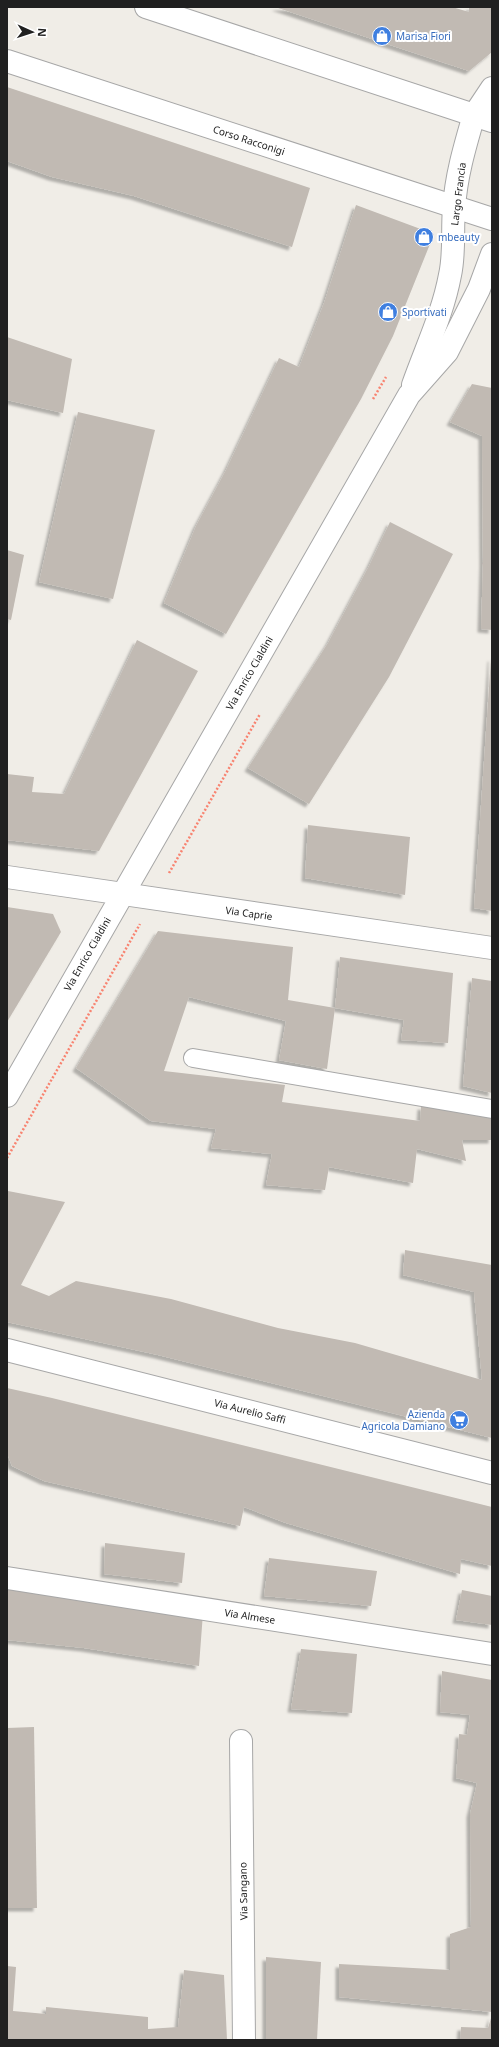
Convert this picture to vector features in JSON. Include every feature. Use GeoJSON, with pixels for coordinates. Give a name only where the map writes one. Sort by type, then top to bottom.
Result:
{"type":"FeatureCollection","features":[{"type":"Feature","properties":{"kind":"street"},"geometry":{"type":"LineString","coordinates":[[146,7],[483,118]]}},
{"type":"Feature","properties":{"kind":"street","name":"Corso Racconigi"},"geometry":{"type":"LineString","coordinates":[[7,60],[492,219]]}},
{"type":"Feature","properties":{"kind":"street","name":"Largo Francia"},"geometry":{"type":"LineString","coordinates":[[409,395],[428,341],[440,317],[451,273],[454,207],[458,173],[483,118],[492,88]]}},
{"type":"Feature","properties":{"kind":"street","name":"Via Enrico Cialdini"},"geometry":{"type":"LineString","coordinates":[[7,1096],[409,395],[447,352],[479,289],[492,254]]}},
{"type":"Feature","properties":{"kind":"street","name":"Via Caprie"},"geometry":{"type":"LineString","coordinates":[[7,877],[121,895],[492,948]]}},
{"type":"Feature","properties":{"kind":"street","name":"Via Aurelio Saffi"},"geometry":{"type":"LineString","coordinates":[[7,1350],[492,1473]]}},
{"type":"Feature","properties":{"kind":"street","name":"Via Almese"},"geometry":{"type":"LineString","coordinates":[[7,1578],[492,1654]]}},
{"type":"Feature","properties":{"kind":"street","name":"Via Sangano"},"geometry":{"type":"LineString","coordinates":[[241,1742],[244,2040]]}},
{"type":"Feature","properties":{"kind":"lane"},"geometry":{"type":"LineString","coordinates":[[194,1058],[492,1108]]}},
{"type":"Feature","properties":{"kind":"building"},"geometry":{"type":"Polygon","coordinates":[[[275,7],[452,7],[469,12],[469,7],[492,7],[492,52],[469,71],[275,7]]]}},
{"type":"Feature","properties":{"kind":"building"},"geometry":{"type":"Polygon","coordinates":[[[7,87],[310,188],[292,247],[134,196],[52,177],[7,161],[7,87]]]}},
{"type":"Feature","properties":{"kind":"building"},"geometry":{"type":"Polygon","coordinates":[[[356,205],[434,234],[393,336],[361,399],[226,634],[164,603],[196,526],[226,470],[279,358],[299,367],[324,303],[356,205]]]}},
{"type":"Feature","properties":{"kind":"building"},"geometry":{"type":"Polygon","coordinates":[[[7,337],[72,359],[63,413],[7,400],[7,337]]]}},
{"type":"Feature","properties":{"kind":"building"},"geometry":{"type":"Polygon","coordinates":[[[472,384],[492,388],[492,630],[481,629],[483,563],[482,436],[450,422],[472,384]]]}},
{"type":"Feature","properties":{"kind":"building"},"geometry":{"type":"Polygon","coordinates":[[[78,412],[155,430],[113,599],[39,582],[78,412]]]}},
{"type":"Feature","properties":{"kind":"building"},"geometry":{"type":"Polygon","coordinates":[[[390,522],[453,554],[389,677],[309,804],[248,768],[328,643],[369,566],[390,522]]]}},
{"type":"Feature","properties":{"kind":"building"},"geometry":{"type":"Polygon","coordinates":[[[7,550],[24,555],[11,620],[7,619],[7,550]]]}},
{"type":"Feature","properties":{"kind":"building"},"geometry":{"type":"Polygon","coordinates":[[[137,640],[198,671],[99,851],[7,840],[7,774],[34,777],[32,792],[64,794],[137,640]]]}},
{"type":"Feature","properties":{"kind":"building"},"geometry":{"type":"Polygon","coordinates":[[[492,658],[492,911],[474,908],[492,658]]]}},
{"type":"Feature","properties":{"kind":"building"},"geometry":{"type":"Polygon","coordinates":[[[308,825],[410,837],[405,895],[305,878],[308,825]]]}},
{"type":"Feature","properties":{"kind":"building"},"geometry":{"type":"Polygon","coordinates":[[[7,907],[53,914],[61,932],[7,1022],[7,907]]]}},
{"type":"Feature","properties":{"kind":"building"},"geometry":{"type":"Polygon","coordinates":[[[158,931],[293,947],[288,1000],[335,1008],[327,1069],[279,1060],[286,1021],[189,997],[164,1071],[285,1085],[282,1102],[420,1121],[421,1106],[492,1117],[492,1140],[462,1140],[466,1161],[417,1149],[413,1183],[329,1167],[325,1190],[266,1185],[272,1154],[211,1148],[216,1129],[151,1121],[76,1068],[158,931]]]}},
{"type":"Feature","properties":{"kind":"building"},"geometry":{"type":"Polygon","coordinates":[[[340,957],[453,973],[448,1043],[401,1040],[404,1020],[335,1008],[340,957]]]}},
{"type":"Feature","properties":{"kind":"building"},"geometry":{"type":"Polygon","coordinates":[[[472,978],[492,981],[492,1093],[463,1086],[472,978]]]}},
{"type":"Feature","properties":{"kind":"building"},"geometry":{"type":"Polygon","coordinates":[[[8,1191],[65,1202],[21,1285],[49,1296],[76,1281],[171,1299],[278,1328],[355,1343],[482,1380],[474,1292],[403,1275],[405,1250],[492,1265],[492,1438],[158,1355],[7,1322],[8,1191]]]}},
{"type":"Feature","properties":{"kind":"building"},"geometry":{"type":"Polygon","coordinates":[[[7,1388],[492,1507],[492,1566],[461,1559],[460,1574],[286,1523],[244,1507],[240,1526],[44,1481],[12,1466],[7,1453],[7,1388]]]}},
{"type":"Feature","properties":{"kind":"building"},"geometry":{"type":"Polygon","coordinates":[[[105,1543],[185,1553],[182,1583],[104,1574],[105,1543]]]}},
{"type":"Feature","properties":{"kind":"building"},"geometry":{"type":"Polygon","coordinates":[[[269,1558],[377,1571],[371,1606],[264,1596],[269,1558]]]}},
{"type":"Feature","properties":{"kind":"building"},"geometry":{"type":"Polygon","coordinates":[[[7,1589],[203,1613],[199,1666],[84,1648],[7,1640],[7,1589]]]}},
{"type":"Feature","properties":{"kind":"building"},"geometry":{"type":"Polygon","coordinates":[[[462,1590],[492,1596],[492,1625],[456,1620],[462,1590]]]}},
{"type":"Feature","properties":{"kind":"building"},"geometry":{"type":"Polygon","coordinates":[[[301,1649],[357,1654],[352,1713],[291,1709],[301,1649]]]}},
{"type":"Feature","properties":{"kind":"building"},"geometry":{"type":"Polygon","coordinates":[[[442,1671],[492,1680],[492,2012],[339,1997],[339,1964],[450,1970],[450,1934],[471,1927],[470,1814],[477,1783],[456,1778],[459,1734],[467,1735],[470,1715],[440,1712],[442,1671]]]}},
{"type":"Feature","properties":{"kind":"building"},"geometry":{"type":"Polygon","coordinates":[[[34,1727],[37,1908],[7,1908],[7,1728],[34,1727]]]}},
{"type":"Feature","properties":{"kind":"building"},"geometry":{"type":"Polygon","coordinates":[[[266,1957],[321,1962],[317,2040],[266,2040],[266,1957]]]}},
{"type":"Feature","properties":{"kind":"building"},"geometry":{"type":"Polygon","coordinates":[[[7,1966],[16,1967],[13,2011],[46,2014],[46,2007],[148,2017],[148,2029],[178,2027],[184,1970],[224,1975],[227,2040],[7,2040],[7,1966]]]}},
{"type":"Feature","properties":{"kind":"building"},"geometry":{"type":"Polygon","coordinates":[[[492,2015],[492,2040],[460,2040],[461,2027],[488,2028],[492,2015]]]}},
{"type":"Feature","properties":{"kind":"place","name":"Marisa Fiori"},"geometry":{"type":"Point","coordinates":[382,36]}},
{"type":"Feature","properties":{"kind":"place","name":"mbeauty"},"geometry":{"type":"Point","coordinates":[424,237]}},
{"type":"Feature","properties":{"kind":"place","name":"Sportivati"},"geometry":{"type":"Point","coordinates":[388,312]}},
{"type":"Feature","properties":{"kind":"place","name":"Azienda Agricola Damiano"},"geometry":{"type":"Point","coordinates":[459,1420]}}]}
